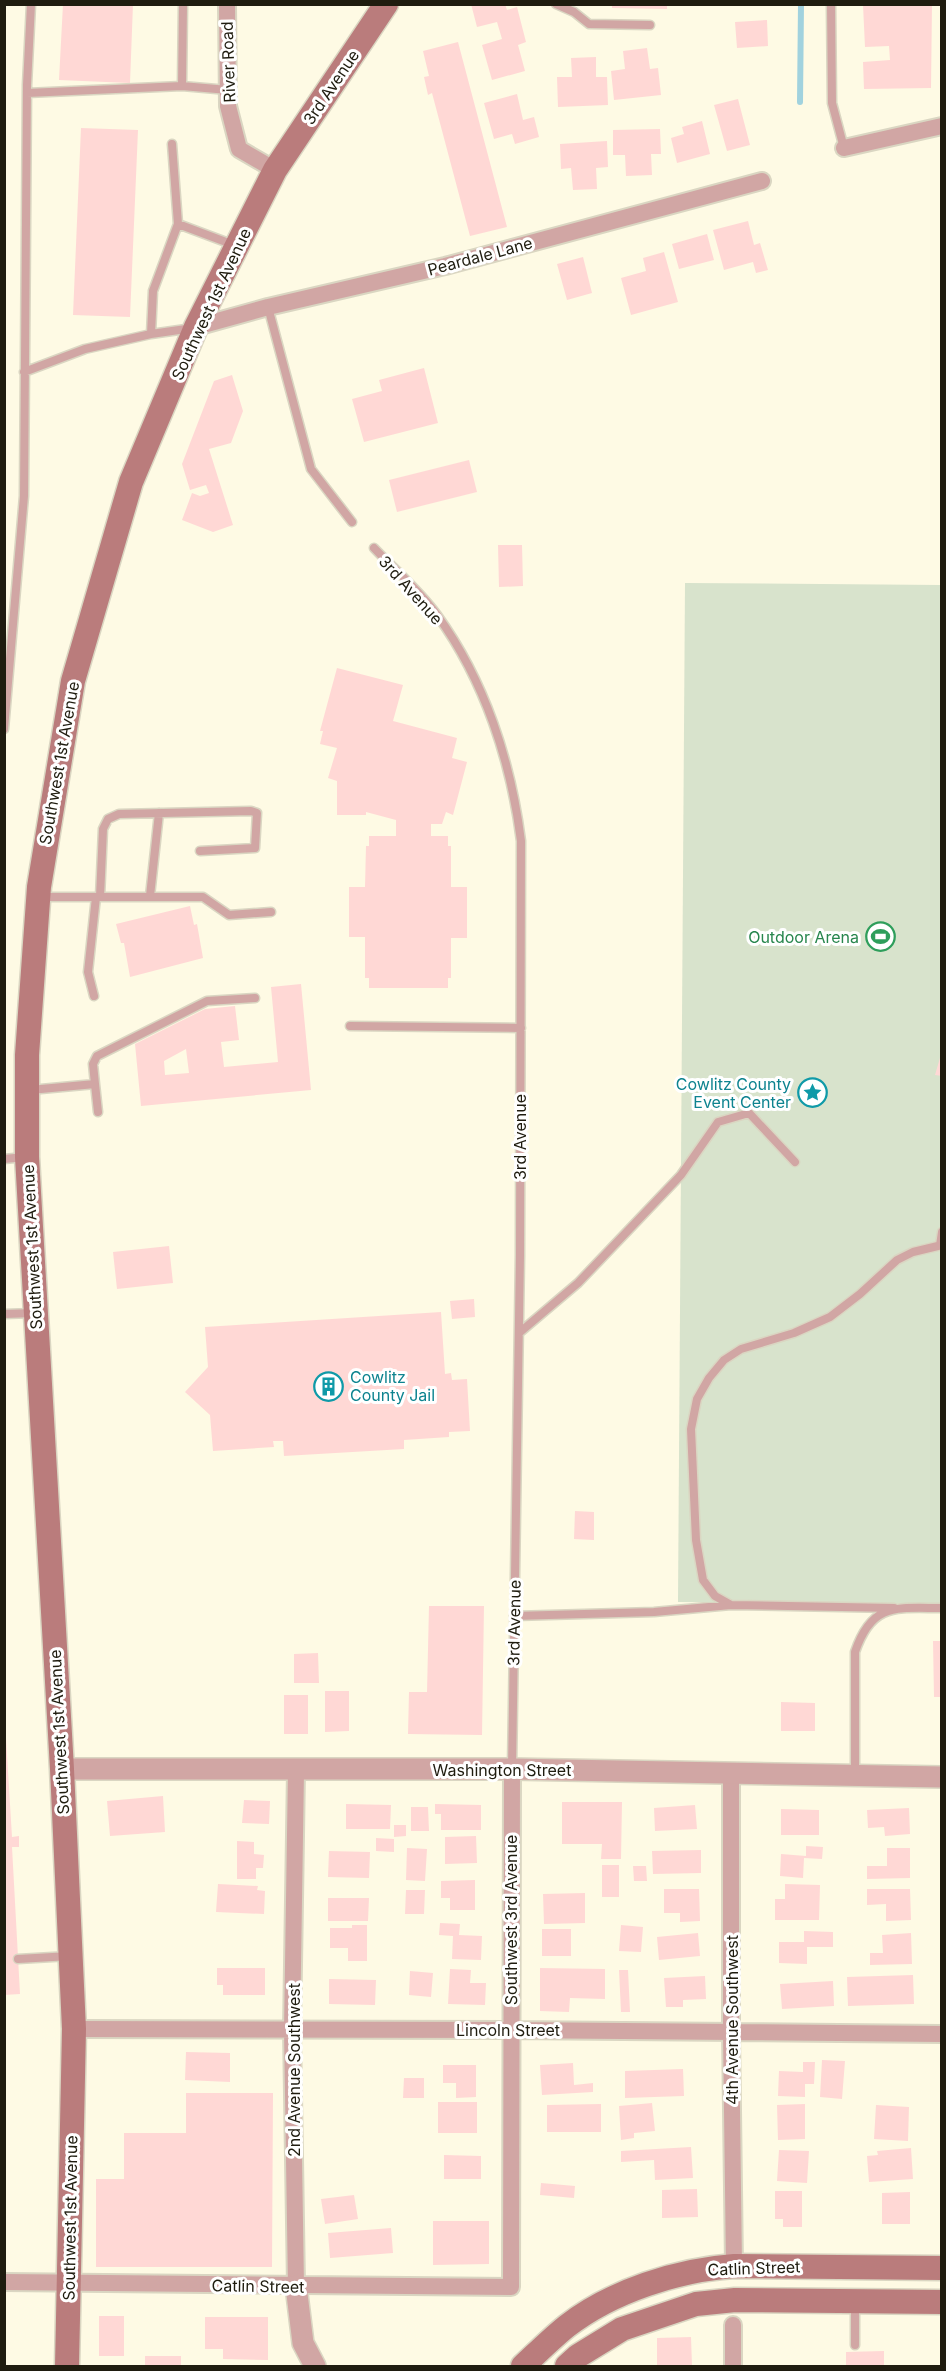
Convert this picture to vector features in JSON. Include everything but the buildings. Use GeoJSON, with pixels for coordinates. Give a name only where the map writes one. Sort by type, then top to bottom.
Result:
{"type":"FeatureCollection","features":[{"type":"Feature","properties":{"kind":"main road","name":"3rd Avenue"},"geometry":{"type":"LineString","coordinates":[[275,170],[386,4]]}},
{"type":"Feature","properties":{"kind":"main road","name":"Southwest 1st Avenue"},"geometry":{"type":"LineString","coordinates":[[67,2367],[74,2029],[36,1313],[16,1158],[27,1090],[27,1055],[38,897],[72,681],[130,482],[196,327],[275,170]]}},
{"type":"Feature","properties":{"kind":"main road","name":"Catlin Street"},"geometry":{"type":"LineString","coordinates":[[523,2367],[574,2320],[636,2288],[711,2267],[942,2268]]}},
{"type":"Feature","properties":{"kind":"main road","name":"Catlin Street"},"geometry":{"type":"LineString","coordinates":[[567,2367],[578,2356],[622,2330],[661,2314],[696,2304],[735,2300],[942,2302]]}},
{"type":"Feature","properties":{"kind":"street","name":"River Road"},"geometry":{"type":"LineString","coordinates":[[226,4],[228,106],[239,149],[275,170]]}},
{"type":"Feature","properties":{"kind":"street"},"geometry":{"type":"LineString","coordinates":[[844,148],[942,126]]}},
{"type":"Feature","properties":{"kind":"street","name":"Peardale Lane"},"geometry":{"type":"LineString","coordinates":[[196,327],[268,307],[445,266],[762,181]]}},
{"type":"Feature","properties":{"kind":"street","name":"Washington Street"},"geometry":{"type":"LineString","coordinates":[[62,1769],[512,1768],[942,1777]]}},
{"type":"Feature","properties":{"kind":"street","name":"Southwest 3rd Avenue"},"geometry":{"type":"LineString","coordinates":[[511,2287],[512,1768]]}},
{"type":"Feature","properties":{"kind":"street","name":"2nd Avenue Southwest"},"geometry":{"type":"LineString","coordinates":[[296,1770],[292,2030],[296,2286],[303,2343],[315,2367]]}},
{"type":"Feature","properties":{"kind":"street","name":"4th Avenue Southwest"},"geometry":{"type":"LineString","coordinates":[[731,1774],[734,2266]]}},
{"type":"Feature","properties":{"kind":"street","name":"Lincoln Street"},"geometry":{"type":"LineString","coordinates":[[74,2029],[942,2034]]}},
{"type":"Feature","properties":{"kind":"street","name":"Catlin Street"},"geometry":{"type":"LineString","coordinates":[[4,2282],[511,2287]]}},
{"type":"Feature","properties":{"kind":"street"},"geometry":{"type":"LineString","coordinates":[[733,2325],[733,2367]]}},
{"type":"Feature","properties":{"kind":"lane"},"geometry":{"type":"LineString","coordinates":[[4,729],[24,496],[27,93],[31,4]]}},
{"type":"Feature","properties":{"kind":"lane"},"geometry":{"type":"LineString","coordinates":[[182,86],[183,4]]}},
{"type":"Feature","properties":{"kind":"lane"},"geometry":{"type":"LineString","coordinates":[[556,4],[574,12],[589,24],[650,25]]}},
{"type":"Feature","properties":{"kind":"lane"},"geometry":{"type":"LineString","coordinates":[[831,4],[832,103],[844,148]]}},
{"type":"Feature","properties":{"kind":"lane"},"geometry":{"type":"LineString","coordinates":[[27,93],[182,86],[228,90]]}},
{"type":"Feature","properties":{"kind":"lane"},"geometry":{"type":"LineString","coordinates":[[151,334],[153,291],[178,224],[172,144]]}},
{"type":"Feature","properties":{"kind":"lane"},"geometry":{"type":"LineString","coordinates":[[178,224],[237,246]]}},
{"type":"Feature","properties":{"kind":"lane"},"geometry":{"type":"LineString","coordinates":[[268,307],[311,469],[352,522]]}},
{"type":"Feature","properties":{"kind":"lane"},"geometry":{"type":"LineString","coordinates":[[24,372],[85,349],[151,334],[196,327]]}},
{"type":"Feature","properties":{"kind":"lane","name":"3rd Avenue"},"geometry":{"type":"LineString","coordinates":[[374,548],[436,614],[469,664],[506,760],[516,799],[522,841],[519,1333],[512,1768]]}},
{"type":"Feature","properties":{"kind":"lane"},"geometry":{"type":"LineString","coordinates":[[94,996],[88,972],[98,897],[103,829],[108,819],[119,814],[251,811],[257,813],[255,848],[200,851]]}},
{"type":"Feature","properties":{"kind":"lane"},"geometry":{"type":"LineString","coordinates":[[150,896],[159,813]]}},
{"type":"Feature","properties":{"kind":"lane"},"geometry":{"type":"LineString","coordinates":[[38,897],[203,897],[229,915],[271,912]]}},
{"type":"Feature","properties":{"kind":"lane"},"geometry":{"type":"LineString","coordinates":[[98,1112],[93,1065],[98,1056],[207,1001],[255,998]]}},
{"type":"Feature","properties":{"kind":"lane"},"geometry":{"type":"LineString","coordinates":[[350,1026],[521,1028]]}},
{"type":"Feature","properties":{"kind":"lane"},"geometry":{"type":"LineString","coordinates":[[27,1090],[95,1084]]}},
{"type":"Feature","properties":{"kind":"lane"},"geometry":{"type":"LineString","coordinates":[[519,1333],[594,1267],[681,1174],[718,1122],[749,1113],[795,1162]]}},
{"type":"Feature","properties":{"kind":"lane"},"geometry":{"type":"LineString","coordinates":[[731,1605],[716,1596],[703,1580],[696,1540],[691,1429],[697,1399],[709,1378],[724,1360],[741,1349],[794,1333],[830,1317],[860,1294],[897,1260],[913,1252],[941,1245],[942,1232]]}},
{"type":"Feature","properties":{"kind":"lane"},"geometry":{"type":"LineString","coordinates":[[4,1314],[36,1313]]}},
{"type":"Feature","properties":{"kind":"lane"},"geometry":{"type":"LineString","coordinates":[[514,1616],[654,1612],[731,1605],[942,1608]]}},
{"type":"Feature","properties":{"kind":"lane"},"geometry":{"type":"LineString","coordinates":[[855,1775],[855,1653],[861,1634],[874,1618],[894,1608]]}},
{"type":"Feature","properties":{"kind":"lane"},"geometry":{"type":"LineString","coordinates":[[18,1959],[70,1956]]}},
{"type":"Feature","properties":{"kind":"lane"},"geometry":{"type":"LineString","coordinates":[[855,2301],[855,2345]]}},
{"type":"Feature","properties":{"kind":"green space","name":"Cowlitz County Event Center"},"geometry":{"type":"Polygon","coordinates":[[[685,583],[941,585],[941,1604],[678,1602],[685,583]]]}},
{"type":"Feature","properties":{"kind":"waterway"},"geometry":{"type":"LineString","coordinates":[[800,102],[801,4]]}},
{"type":"Feature","properties":{"kind":"place","name":"Outdoor Arena"},"geometry":{"type":"Point","coordinates":[880,937]}},
{"type":"Feature","properties":{"kind":"place","name":"Cowlitz County Event Center"},"geometry":{"type":"Point","coordinates":[812,1093]}},
{"type":"Feature","properties":{"kind":"place","name":"Cowlitz County Jail"},"geometry":{"type":"Point","coordinates":[329,1386]}}]}
